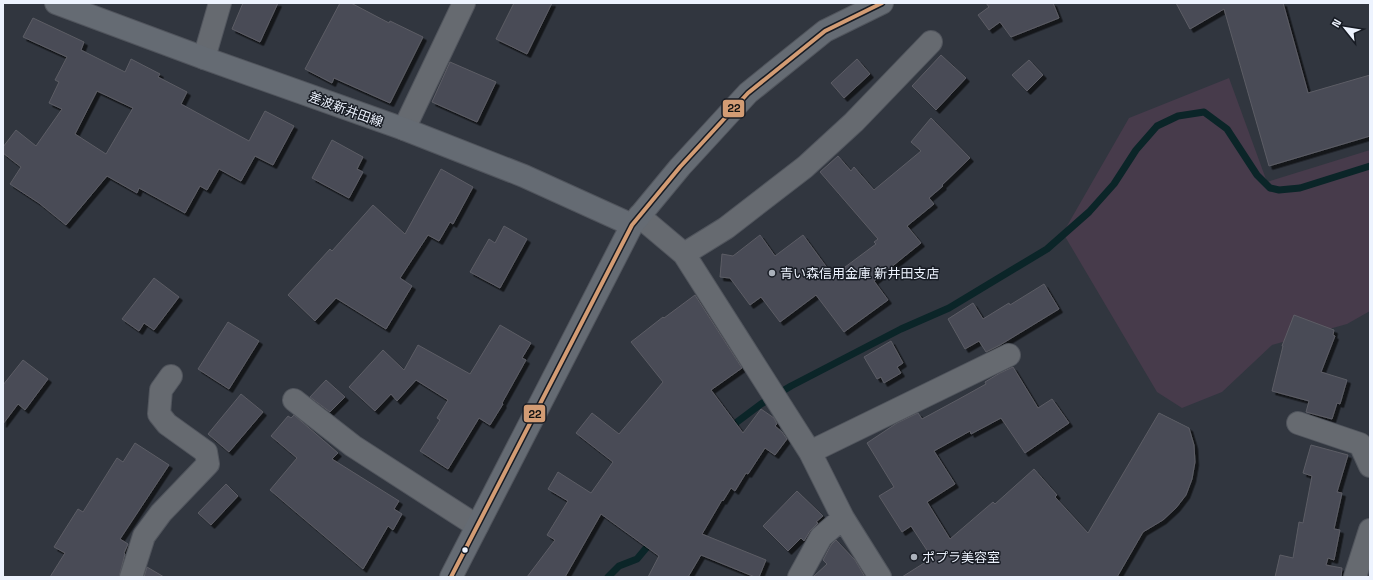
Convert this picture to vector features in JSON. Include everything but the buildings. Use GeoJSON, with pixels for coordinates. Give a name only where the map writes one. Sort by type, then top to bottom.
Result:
{"type":"FeatureCollection","features":[{"type":"Feature","properties":{"kind":"main road","name":"差波新井田線"},"geometry":{"type":"LineString","coordinates":[[56,3],[204,58],[404,129],[635,221]]}},
{"type":"Feature","properties":{"kind":"main road"},"geometry":{"type":"LineString","coordinates":[[451,577],[635,221],[680,167],[748,93],[824,31],[882,3]]}},
{"type":"Feature","properties":{"kind":"street"},"geometry":{"type":"LineString","coordinates":[[204,58],[220,3]]}},
{"type":"Feature","properties":{"kind":"street"},"geometry":{"type":"LineString","coordinates":[[404,129],[464,3]]}},
{"type":"Feature","properties":{"kind":"street"},"geometry":{"type":"LineString","coordinates":[[684,254],[726,228],[805,167],[854,122],[931,42]]}},
{"type":"Feature","properties":{"kind":"street"},"geometry":{"type":"LineString","coordinates":[[635,221],[684,254],[810,452],[843,518],[880,577]]}},
{"type":"Feature","properties":{"kind":"street"},"geometry":{"type":"LineString","coordinates":[[810,452],[1009,355]]}},
{"type":"Feature","properties":{"kind":"street"},"geometry":{"type":"LineString","coordinates":[[131,577],[144,536],[161,513],[208,464],[206,452],[167,424],[159,414],[161,390],[171,376]]}},
{"type":"Feature","properties":{"kind":"street"},"geometry":{"type":"LineString","coordinates":[[294,400],[353,446],[477,526]]}},
{"type":"Feature","properties":{"kind":"street"},"geometry":{"type":"LineString","coordinates":[[1298,423],[1360,444],[1370,466]]}},
{"type":"Feature","properties":{"kind":"street"},"geometry":{"type":"LineString","coordinates":[[799,577],[821,537],[843,518]]}},
{"type":"Feature","properties":{"kind":"street"},"geometry":{"type":"LineString","coordinates":[[1355,577],[1370,530]]}},
{"type":"Feature","properties":{"kind":"shaded area"},"geometry":{"type":"Polygon","coordinates":[[[1229,78],[1267,182],[1370,150],[1370,311],[1347,324],[1272,345],[1222,392],[1182,408],[1157,392],[1063,233],[1129,118],[1229,78]]]}},
{"type":"Feature","properties":{"kind":"waterway"},"geometry":{"type":"LineString","coordinates":[[730,430],[737,422],[761,404],[791,386],[901,329],[949,308],[1047,249],[1089,212],[1114,184],[1136,150],[1157,126],[1178,116],[1204,112],[1227,129],[1257,175],[1270,188],[1279,190],[1300,188],[1370,166]]}},
{"type":"Feature","properties":{"kind":"waterway"},"geometry":{"type":"LineString","coordinates":[[608,577],[619,566],[637,559],[652,541]]}},
{"type":"Feature","properties":{"kind":"transit line","name":"22"},"geometry":{"type":"LineString","coordinates":[[451,577],[632,225],[680,167],[748,93],[825,31],[882,3]]}},
{"type":"Feature","properties":{"kind":"place","name":"青い森信用金庫 新井田支店"},"geometry":{"type":"Point","coordinates":[772,273]}},
{"type":"Feature","properties":{"kind":"place","name":"ポプラ美容室"},"geometry":{"type":"Point","coordinates":[914,557]}}]}
